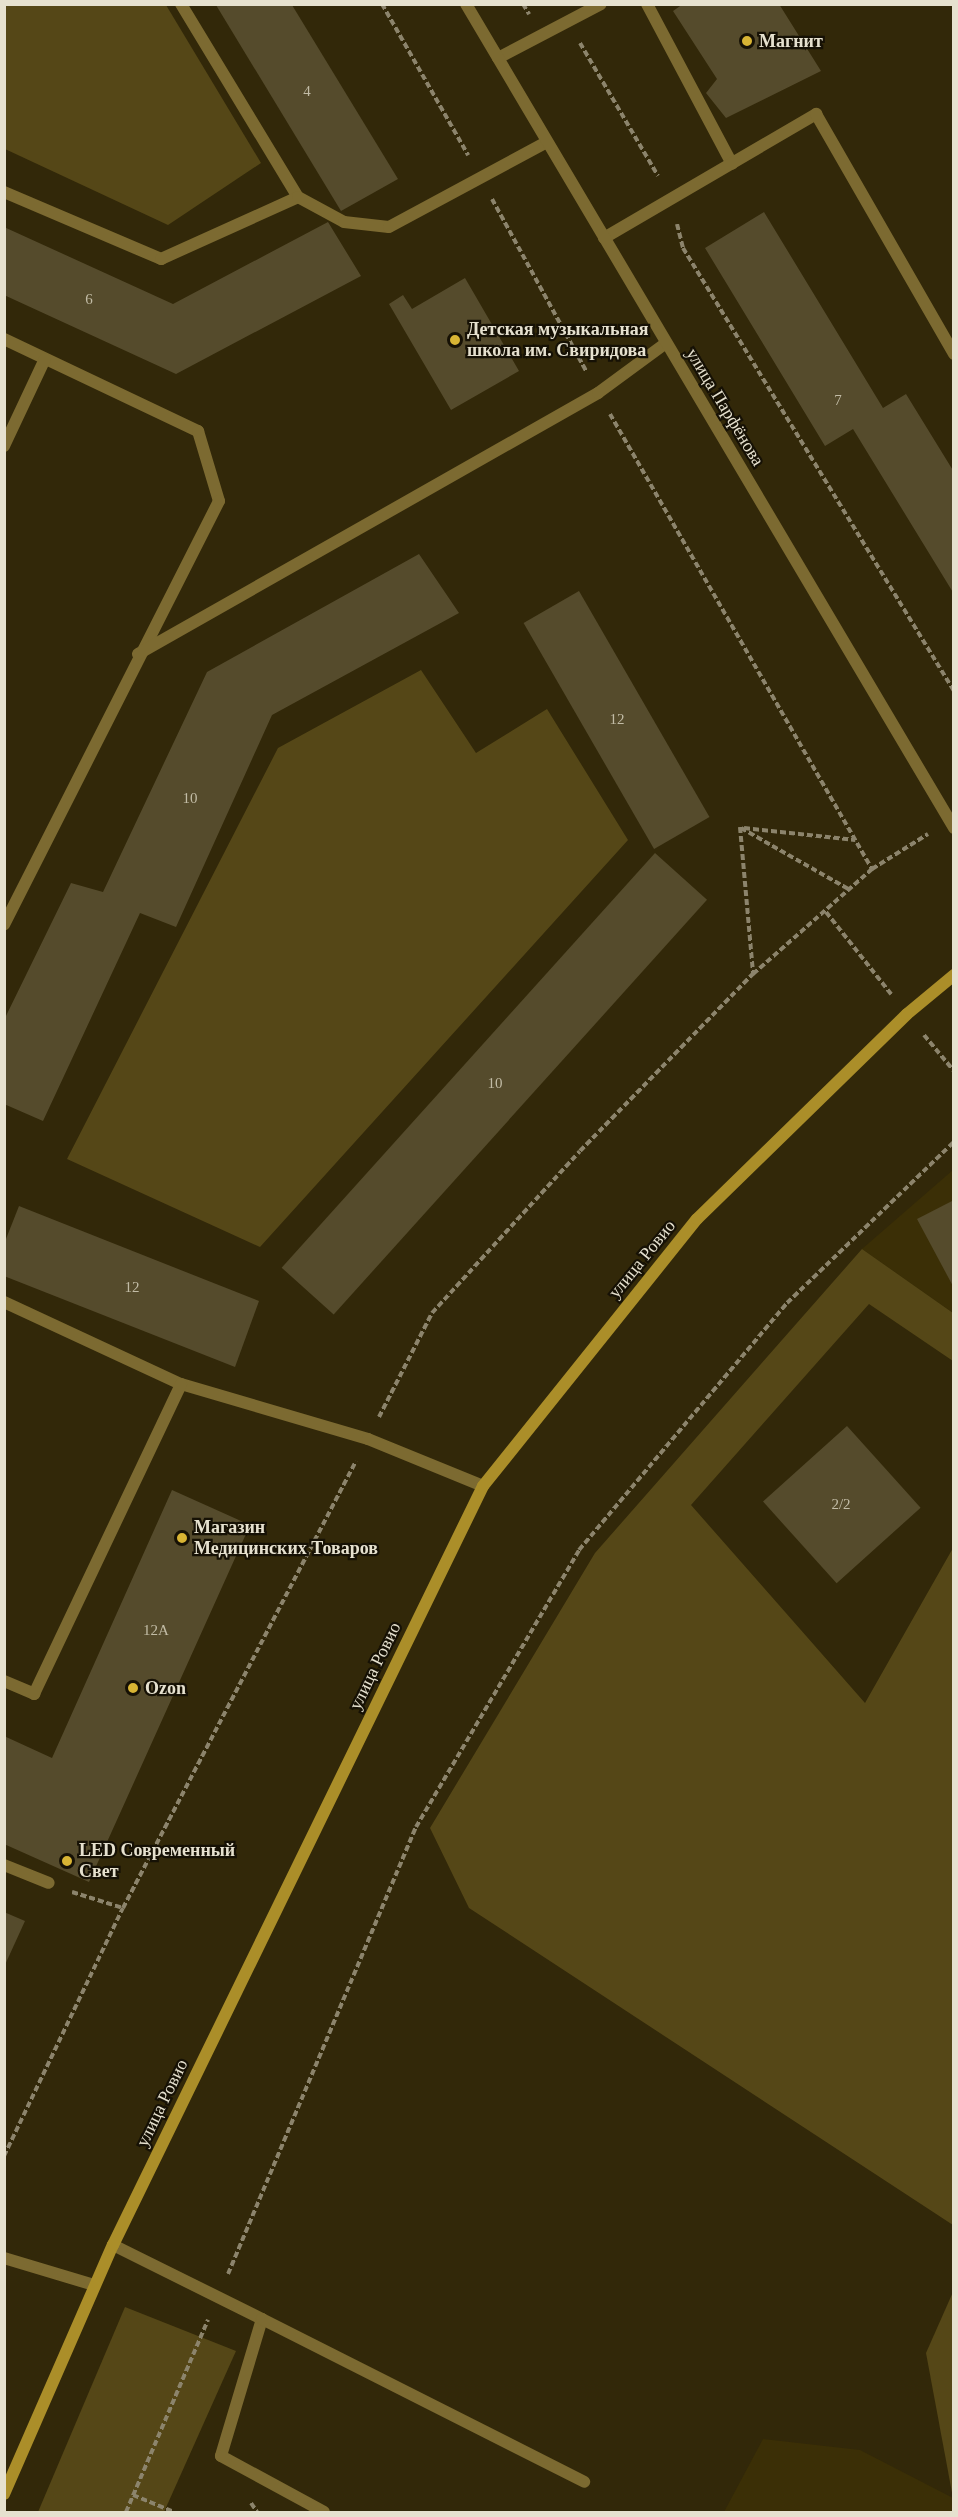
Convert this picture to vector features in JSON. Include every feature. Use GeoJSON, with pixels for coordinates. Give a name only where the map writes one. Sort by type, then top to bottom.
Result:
{"type":"FeatureCollection","features":[{"type":"Feature","properties":{"kind":"main road","name":"улица Ровио"},"geometry":{"type":"LineString","coordinates":[[4,2494],[113,2245],[483,1486],[697,1219],[907,1014],[954,975]]}},
{"type":"Feature","properties":{"kind":"street"},"geometry":{"type":"LineString","coordinates":[[181,4],[298,196],[344,222],[389,227],[547,142]]}},
{"type":"Feature","properties":{"kind":"street","name":"улица Парфёнова"},"geometry":{"type":"LineString","coordinates":[[466,4],[951,825]]}},
{"type":"Feature","properties":{"kind":"street"},"geometry":{"type":"LineString","coordinates":[[498,58],[601,4]]}},
{"type":"Feature","properties":{"kind":"street"},"geometry":{"type":"LineString","coordinates":[[647,4],[732,164]]}},
{"type":"Feature","properties":{"kind":"street"},"geometry":{"type":"LineString","coordinates":[[603,238],[672,200],[816,114],[954,354]]}},
{"type":"Feature","properties":{"kind":"street"},"geometry":{"type":"LineString","coordinates":[[4,192],[161,259],[298,196]]}},
{"type":"Feature","properties":{"kind":"street"},"geometry":{"type":"LineString","coordinates":[[4,339],[198,431],[219,501],[138,654],[4,925]]}},
{"type":"Feature","properties":{"kind":"street"},"geometry":{"type":"LineString","coordinates":[[138,654],[598,393],[666,343]]}},
{"type":"Feature","properties":{"kind":"street"},"geometry":{"type":"LineString","coordinates":[[4,446],[45,359]]}},
{"type":"Feature","properties":{"kind":"street"},"geometry":{"type":"LineString","coordinates":[[4,1302],[181,1384],[368,1439],[483,1486]]}},
{"type":"Feature","properties":{"kind":"street"},"geometry":{"type":"LineString","coordinates":[[4,1681],[34,1694],[181,1384]]}},
{"type":"Feature","properties":{"kind":"street"},"geometry":{"type":"LineString","coordinates":[[4,1865],[50,1883]]}},
{"type":"Feature","properties":{"kind":"street"},"geometry":{"type":"LineString","coordinates":[[113,2245],[584,2482]]}},
{"type":"Feature","properties":{"kind":"street"},"geometry":{"type":"LineString","coordinates":[[4,2258],[94,2285]]}},
{"type":"Feature","properties":{"kind":"street"},"geometry":{"type":"LineString","coordinates":[[262,2319],[221,2456],[324,2512]]}},
{"type":"Feature","properties":{"kind":"path"},"geometry":{"type":"LineString","coordinates":[[382,4],[481,178],[598,393],[872,869],[951,825]]}},
{"type":"Feature","properties":{"kind":"path"},"geometry":{"type":"LineString","coordinates":[[523,4],[534,22],[569,22],[672,200],[683,248],[954,691]]}},
{"type":"Feature","properties":{"kind":"path"},"geometry":{"type":"LineString","coordinates":[[740,827],[855,840]]}},
{"type":"Feature","properties":{"kind":"path"},"geometry":{"type":"LineString","coordinates":[[740,827],[850,890]]}},
{"type":"Feature","properties":{"kind":"path"},"geometry":{"type":"LineString","coordinates":[[740,827],[753,974]]}},
{"type":"Feature","properties":{"kind":"path"},"geometry":{"type":"LineString","coordinates":[[126,2512],[416,1827],[579,1550],[787,1303],[954,1142]]}},
{"type":"Feature","properties":{"kind":"path"},"geometry":{"type":"LineString","coordinates":[[50,1883],[123,1908]]}},
{"type":"Feature","properties":{"kind":"path"},"geometry":{"type":"LineString","coordinates":[[133,2495],[174,2512]]}},
{"type":"Feature","properties":{"kind":"shaded area"},"geometry":{"type":"Polygon","coordinates":[[[5,4],[166,5],[261,163],[168,225],[5,149],[5,4]]]}},
{"type":"Feature","properties":{"kind":"shaded area"},"geometry":{"type":"Polygon","coordinates":[[[421,670],[476,753],[547,709],[628,840],[260,1247],[67,1159],[278,748],[421,670]]]}},
{"type":"Feature","properties":{"kind":"shaded area"},"geometry":{"type":"Polygon","coordinates":[[[953,1170],[953,1313],[862,1249],[953,1170]]]}},
{"type":"Feature","properties":{"kind":"shaded area"},"geometry":{"type":"Polygon","coordinates":[[[862,1249],[953,1313],[953,1361],[869,1304],[691,1505],[865,1703],[953,1548],[953,2225],[469,1908],[430,1828],[595,1553],[862,1249]]]}},
{"type":"Feature","properties":{"kind":"shaded area"},"geometry":{"type":"Polygon","coordinates":[[[953,2292],[953,2498],[926,2353],[953,2292]]]}},
{"type":"Feature","properties":{"kind":"shaded area"},"geometry":{"type":"Polygon","coordinates":[[[125,2307],[236,2351],[164,2512],[38,2512],[125,2307]]]}},
{"type":"Feature","properties":{"kind":"shaded area"},"geometry":{"type":"Polygon","coordinates":[[[763,2439],[860,2450],[953,2498],[953,2512],[724,2512],[763,2439]]]}},
{"type":"Feature","properties":{"kind":"building","name":"Магнит"},"geometry":{"type":"Polygon","coordinates":[[[683,4],[779,4],[821,71],[726,118],[706,93],[717,79],[673,11],[683,4]]]}},
{"type":"Feature","properties":{"kind":"building"},"geometry":{"type":"Polygon","coordinates":[[[216,5],[292,5],[398,179],[341,211],[216,5]]]}},
{"type":"Feature","properties":{"kind":"building"},"geometry":{"type":"Polygon","coordinates":[[[764,212],[883,408],[906,394],[954,472],[954,594],[853,429],[825,446],[705,248],[764,212]]]}},
{"type":"Feature","properties":{"kind":"building"},"geometry":{"type":"Polygon","coordinates":[[[328,222],[361,276],[176,374],[4,295],[4,227],[173,304],[328,222]]]}},
{"type":"Feature","properties":{"kind":"building","name":"Детская музыкальная школа им. Свиридова"},"geometry":{"type":"Polygon","coordinates":[[[465,278],[519,371],[451,410],[389,304],[403,295],[412,309],[465,278]]]}},
{"type":"Feature","properties":{"kind":"building"},"geometry":{"type":"Polygon","coordinates":[[[419,554],[459,613],[272,715],[176,927],[140,913],[43,1121],[4,1104],[4,1020],[71,883],[103,892],[207,672],[419,554]]]}},
{"type":"Feature","properties":{"kind":"building"},"geometry":{"type":"Polygon","coordinates":[[[579,591],[710,817],[654,849],[524,623],[579,591]]]}},
{"type":"Feature","properties":{"kind":"building"},"geometry":{"type":"Polygon","coordinates":[[[655,853],[707,900],[334,1315],[282,1268],[655,853]]]}},
{"type":"Feature","properties":{"kind":"building"},"geometry":{"type":"Polygon","coordinates":[[[954,1200],[954,1288],[917,1219],[954,1200]]]}},
{"type":"Feature","properties":{"kind":"building"},"geometry":{"type":"Polygon","coordinates":[[[19,1206],[259,1301],[235,1367],[4,1276],[4,1244],[19,1206]]]}},
{"type":"Feature","properties":{"kind":"building"},"geometry":{"type":"Polygon","coordinates":[[[847,1426],[921,1508],[837,1583],[763,1502],[847,1426]]]}},
{"type":"Feature","properties":{"kind":"building"},"geometry":{"type":"Polygon","coordinates":[[[172,1490],[250,1525],[89,1882],[4,1844],[4,1736],[52,1758],[172,1490]]]}},
{"type":"Feature","properties":{"kind":"building"},"geometry":{"type":"Polygon","coordinates":[[[4,1912],[25,1921],[4,1967],[4,1912]]]}},
{"type":"Feature","properties":{"kind":"place","name":"Магнит"},"geometry":{"type":"Point","coordinates":[747,41]}},
{"type":"Feature","properties":{"kind":"place","name":"Детская музыкальная школа им. Свиридова"},"geometry":{"type":"Point","coordinates":[455,340]}},
{"type":"Feature","properties":{"kind":"place","name":"Магазин Медицинских Товаров"},"geometry":{"type":"Point","coordinates":[182,1538]}},
{"type":"Feature","properties":{"kind":"place","name":"Ozon"},"geometry":{"type":"Point","coordinates":[133,1688]}},
{"type":"Feature","properties":{"kind":"place","name":"LED Современный Свет"},"geometry":{"type":"Point","coordinates":[67,1861]}}]}
